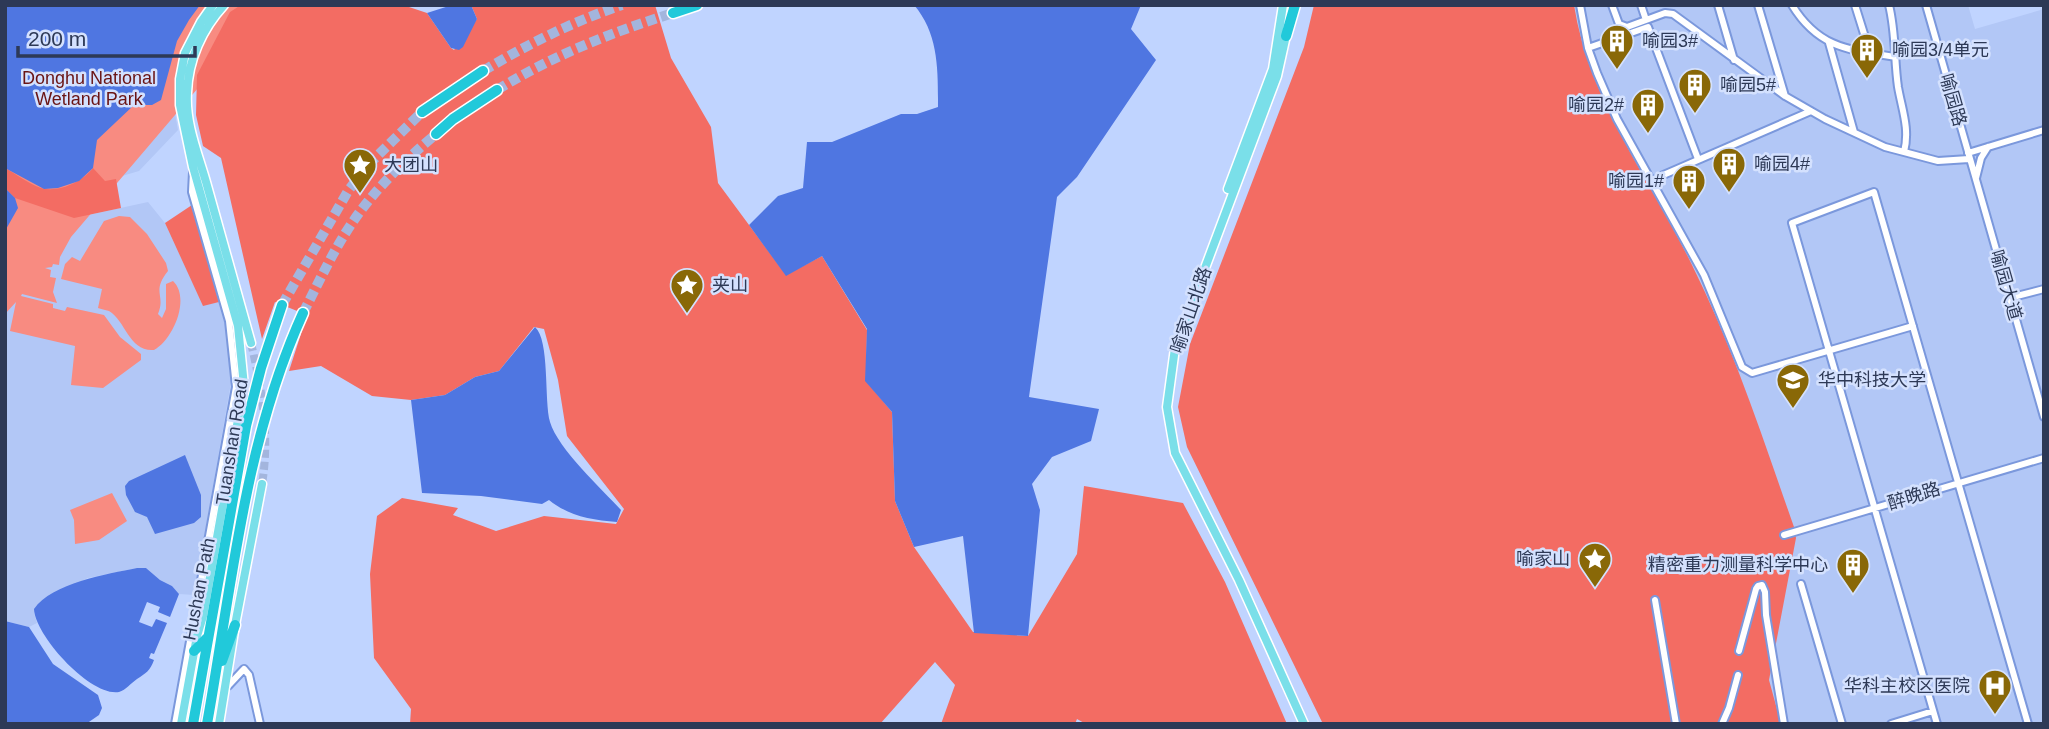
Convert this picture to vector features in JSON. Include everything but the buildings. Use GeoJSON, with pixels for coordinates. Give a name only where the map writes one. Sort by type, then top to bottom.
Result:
{"type":"FeatureCollection","features":[{"type":"Feature","properties":{"kind":"highway"},"geometry":{"type":"LineString","coordinates":[[673,13],[696,5]]}},
{"type":"Feature","properties":{"kind":"highway"},"geometry":{"type":"LineString","coordinates":[[1286,36],[1296,5]]}},
{"type":"Feature","properties":{"kind":"highway"},"geometry":{"type":"LineString","coordinates":[[422,112],[482,71]]}},
{"type":"Feature","properties":{"kind":"highway"},"geometry":{"type":"LineString","coordinates":[[436,134],[453,119],[497,90]]}},
{"type":"Feature","properties":{"kind":"highway","name":"Tuanshan Road"},"geometry":{"type":"LineString","coordinates":[[193,724],[201,644],[246,426],[264,357],[282,304]]}},
{"type":"Feature","properties":{"kind":"highway","name":"Tuanshan Road"},"geometry":{"type":"LineString","coordinates":[[207,724],[232,568],[253,462],[276,377],[303,313]]}},
{"type":"Feature","properties":{"kind":"highway"},"geometry":{"type":"LineString","coordinates":[[214,685],[235,625]]}},
{"type":"Feature","properties":{"kind":"main road","name":"Tuanshan Road"},"geometry":{"type":"LineString","coordinates":[[181,724],[201,644],[203,616],[244,378],[238,326],[182,119],[180,79],[189,44],[213,5]]}},
{"type":"Feature","properties":{"kind":"main road"},"geometry":{"type":"LineString","coordinates":[[224,5],[211,22],[195,52],[188,77],[187,96],[192,130],[251,343]]}},
{"type":"Feature","properties":{"kind":"main road","name":"喻家山北路"},"geometry":{"type":"LineString","coordinates":[[1283,5],[1273,69],[1169,347],[1162,408],[1170,454],[1234,582],[1298,724]]}},
{"type":"Feature","properties":{"kind":"main road","name":"喻家山北路"},"geometry":{"type":"LineString","coordinates":[[1290,5],[1277,76],[1175,348],[1167,407],[1175,453],[1239,580],[1304,724]]}},
{"type":"Feature","properties":{"kind":"main road","name":"Tuanshan Road"},"geometry":{"type":"LineString","coordinates":[[219,724],[262,484]]}},
{"type":"Feature","properties":{"kind":"street"},"geometry":{"type":"LineString","coordinates":[[1580,5],[1588,48],[1617,119],[1704,275],[1742,367],[1752,373],[1913,326]]}},
{"type":"Feature","properties":{"kind":"street"},"geometry":{"type":"LineString","coordinates":[[1612,5],[1619,24],[1627,27],[1665,13],[1673,14],[1785,96],[1885,147],[1938,161],[1969,156],[1988,147],[2044,131]]}},
{"type":"Feature","properties":{"kind":"street"},"geometry":{"type":"LineString","coordinates":[[1641,5],[1646,20]]}},
{"type":"Feature","properties":{"kind":"street"},"geometry":{"type":"LineString","coordinates":[[1673,14],[1676,5]]}},
{"type":"Feature","properties":{"kind":"street"},"geometry":{"type":"LineString","coordinates":[[1718,5],[1734,60]]}},
{"type":"Feature","properties":{"kind":"street"},"geometry":{"type":"LineString","coordinates":[[1758,5],[1785,96]]}},
{"type":"Feature","properties":{"kind":"street"},"geometry":{"type":"LineString","coordinates":[[1792,5],[1802,20],[1829,43],[1896,57]]}},
{"type":"Feature","properties":{"kind":"street"},"geometry":{"type":"LineString","coordinates":[[1856,5],[1870,53]]}},
{"type":"Feature","properties":{"kind":"street"},"geometry":{"type":"LineString","coordinates":[[1889,5],[1895,27],[1898,88],[1908,137],[1904,152]]}},
{"type":"Feature","properties":{"kind":"street","name":"喻园路"},"geometry":{"type":"LineString","coordinates":[[1926,5],[1969,156]]}},
{"type":"Feature","properties":{"kind":"street"},"geometry":{"type":"LineString","coordinates":[[1588,48],[1648,27],[1698,159]]}},
{"type":"Feature","properties":{"kind":"street"},"geometry":{"type":"LineString","coordinates":[[1829,43],[1854,132]]}},
{"type":"Feature","properties":{"kind":"street"},"geometry":{"type":"LineString","coordinates":[[1661,176],[1811,111]]}},
{"type":"Feature","properties":{"kind":"street"},"geometry":{"type":"LineString","coordinates":[[1975,180],[1988,147]]}},
{"type":"Feature","properties":{"kind":"street","name":"喻园大道"},"geometry":{"type":"LineString","coordinates":[[1969,156],[2044,417]]}},
{"type":"Feature","properties":{"kind":"street","name":"Hushan Path"},"geometry":{"type":"LineString","coordinates":[[175,724],[236,387],[229,321],[192,192],[193,167]]}},
{"type":"Feature","properties":{"kind":"street"},"geometry":{"type":"LineString","coordinates":[[1937,724],[1792,223],[1874,192],[2028,724]]}},
{"type":"Feature","properties":{"kind":"street"},"geometry":{"type":"LineString","coordinates":[[2010,299],[2044,289]]}},
{"type":"Feature","properties":{"kind":"street","name":"醉晚路"},"geometry":{"type":"LineString","coordinates":[[1784,535],[2044,458]]}},
{"type":"Feature","properties":{"kind":"street"},"geometry":{"type":"LineString","coordinates":[[1801,584],[1842,724]]}},
{"type":"Feature","properties":{"kind":"street"},"geometry":{"type":"LineString","coordinates":[[1739,651],[1756,589],[1762,585],[1765,588],[1766,615],[1784,724]]}},
{"type":"Feature","properties":{"kind":"street"},"geometry":{"type":"LineString","coordinates":[[1655,600],[1676,724]]}},
{"type":"Feature","properties":{"kind":"street"},"geometry":{"type":"LineString","coordinates":[[226,684],[244,669],[249,675],[260,724]]}},
{"type":"Feature","properties":{"kind":"street"},"geometry":{"type":"LineString","coordinates":[[1722,724],[1730,708],[1738,675]]}},
{"type":"Feature","properties":{"kind":"street"},"geometry":{"type":"LineString","coordinates":[[1891,724],[1933,712]]}},
{"type":"Feature","properties":{"kind":"shaded area"},"geometry":{"type":"Polygon","coordinates":[[[241,5],[403,5],[427,13],[454,50],[477,19],[471,5],[655,5],[671,58],[711,127],[718,183],[786,275],[822,256],[867,330],[866,381],[892,412],[895,501],[914,547],[973,632],[1028,636],[1077,554],[1084,486],[1183,503],[1225,582],[1287,724],[1086,724],[1077,719],[1075,724],[941,724],[955,685],[935,662],[880,724],[410,724],[411,709],[374,658],[370,574],[377,516],[402,498],[458,508],[453,515],[496,531],[544,516],[616,524],[624,509],[567,436],[558,380],[544,329],[534,327],[499,371],[475,377],[445,395],[411,400],[372,396],[321,366],[289,371],[307,315],[275,302],[262,339],[221,158],[203,146],[196,115],[197,75],[230,12],[241,5]]]}},
{"type":"Feature","properties":{"kind":"shaded area"},"geometry":{"type":"Polygon","coordinates":[[[1314,5],[1574,5],[1593,74],[1607,107],[1676,233],[1721,329],[1794,527],[1796,538],[1769,680],[1781,724],[1323,724],[1187,447],[1178,407],[1190,344],[1304,47],[1314,5]]]}},
{"type":"Feature","properties":{"kind":"shaded area","name":"华中科技大学"},"geometry":{"type":"Polygon","coordinates":[[[1461,5],[1968,5],[1975,29],[2044,9],[2044,724],[1630,724],[1461,5]]]}},
{"type":"Feature","properties":{"kind":"shaded area"},"geometry":{"type":"Polygon","coordinates":[[[173,103],[178,130],[139,171],[105,181],[173,103]]]}},
{"type":"Feature","properties":{"kind":"shaded area"},"geometry":{"type":"Polygon","coordinates":[[[5,168],[41,188],[55,189],[83,178],[93,168],[105,181],[116,179],[121,208],[74,218],[15,198],[5,188],[5,168]]]}},
{"type":"Feature","properties":{"kind":"shaded area"},"geometry":{"type":"Polygon","coordinates":[[[148,202],[165,223],[203,305],[219,302],[232,377],[194,595],[179,594],[146,568],[137,568],[88,578],[51,595],[43,600],[34,613],[37,623],[29,627],[5,621],[5,303],[79,217],[148,202]]]}},
{"type":"Feature","properties":{"kind":"shaded area"},"geometry":{"type":"Polygon","coordinates":[[[192,205],[219,302],[203,306],[165,223],[192,205]]]}},
{"type":"Feature","properties":{"kind":"green space","name":"Donghu National Wetland Park"},"geometry":{"type":"Polygon","coordinates":[[[5,5],[271,5],[71,237],[60,257],[59,265],[53,264],[52,267],[45,268],[51,270],[50,277],[56,278],[53,292],[57,303],[22,294],[21,296],[53,304],[53,308],[65,311],[67,307],[104,315],[120,337],[141,354],[141,360],[103,388],[71,385],[75,346],[10,331],[16,302],[5,314],[5,5]]]}},
{"type":"Feature","properties":{"kind":"green space"},"geometry":{"type":"Polygon","coordinates":[[[119,216],[130,217],[147,234],[166,263],[168,271],[159,289],[161,302],[158,314],[162,318],[166,309],[166,284],[173,281],[178,288],[180,308],[177,318],[168,337],[154,350],[139,346],[115,316],[98,308],[102,289],[61,279],[65,264],[72,257],[80,261],[104,221],[119,216]]]}},
{"type":"Feature","properties":{"kind":"green space"},"geometry":{"type":"Polygon","coordinates":[[[112,493],[127,521],[99,540],[75,544],[74,520],[70,510],[112,493]]]}},
{"type":"Feature","properties":{"kind":"water","name":"Donghu National Wetland Park"},"geometry":{"type":"Polygon","coordinates":[[[5,5],[200,5],[177,41],[161,100],[152,105],[134,105],[97,140],[93,168],[79,181],[58,188],[44,189],[5,168],[5,5]]]}},
{"type":"Feature","properties":{"kind":"water"},"geometry":{"type":"Polygon","coordinates":[[[452,5],[471,5],[477,19],[459,50],[451,48],[427,13],[452,5]]]}},
{"type":"Feature","properties":{"kind":"water"},"geometry":{"type":"Polygon","coordinates":[[[914,5],[1141,5],[1131,29],[1156,60],[1077,177],[1057,197],[1029,397],[1099,409],[1091,441],[1052,457],[1032,484],[1040,510],[1028,636],[974,633],[963,536],[914,547],[895,501],[892,412],[865,381],[867,329],[822,256],[786,276],[749,225],[778,196],[803,188],[807,142],[832,142],[901,114],[917,114],[938,107],[933,41],[914,5]]]}},
{"type":"Feature","properties":{"kind":"water"},"geometry":{"type":"Polygon","coordinates":[[[5,188],[15,198],[18,208],[5,231],[5,188]]]}},
{"type":"Feature","properties":{"kind":"water"},"geometry":{"type":"Polygon","coordinates":[[[535,327],[543,344],[550,422],[571,456],[621,510],[617,522],[581,516],[564,510],[549,500],[542,504],[481,496],[422,493],[411,400],[445,395],[475,377],[499,371],[535,327]]]}},
{"type":"Feature","properties":{"kind":"water"},"geometry":{"type":"Polygon","coordinates":[[[185,455],[201,495],[201,517],[194,523],[155,534],[147,517],[135,512],[126,495],[125,486],[129,481],[185,455]]]}},
{"type":"Feature","properties":{"kind":"water"},"geometry":{"type":"Polygon","coordinates":[[[146,568],[179,594],[170,617],[158,612],[160,607],[147,602],[139,622],[152,627],[156,619],[167,623],[154,654],[151,653],[149,658],[154,660],[147,671],[124,690],[107,691],[94,685],[66,662],[44,634],[34,609],[53,592],[67,586],[146,568]]]}},
{"type":"Feature","properties":{"kind":"water"},"geometry":{"type":"Polygon","coordinates":[[[5,621],[29,627],[53,664],[98,695],[102,708],[99,715],[86,724],[5,724],[5,621]]]}},
{"type":"Feature","properties":{"kind":"tunnel"},"geometry":{"type":"LineString","coordinates":[[483,71],[551,34],[622,5]]}},
{"type":"Feature","properties":{"kind":"tunnel"},"geometry":{"type":"LineString","coordinates":[[497,90],[583,46],[673,13]]}},
{"type":"Feature","properties":{"kind":"tunnel"},"geometry":{"type":"LineString","coordinates":[[282,305],[348,191],[368,165],[422,112]]}},
{"type":"Feature","properties":{"kind":"tunnel"},"geometry":{"type":"LineString","coordinates":[[303,313],[337,247],[359,213],[390,177],[436,134]]}},
{"type":"Feature","properties":{"kind":"tunnel"},"geometry":{"type":"LineString","coordinates":[[251,343],[264,414],[262,484]]}},
{"type":"Feature","properties":{"kind":"place","name":"喻园3#"},"geometry":{"type":"Point","coordinates":[1617,71]}},
{"type":"Feature","properties":{"kind":"place","name":"喻园3/4单元"},"geometry":{"type":"Point","coordinates":[1867,80]}},
{"type":"Feature","properties":{"kind":"place","name":"喻园5#"},"geometry":{"type":"Point","coordinates":[1695,115]}},
{"type":"Feature","properties":{"kind":"place","name":"喻园2#"},"geometry":{"type":"Point","coordinates":[1648,135]}},
{"type":"Feature","properties":{"kind":"place","name":"喻园4#"},"geometry":{"type":"Point","coordinates":[1729,194]}},
{"type":"Feature","properties":{"kind":"place","name":"大团山"},"geometry":{"type":"Point","coordinates":[360,195]}},
{"type":"Feature","properties":{"kind":"place","name":"喻园1#"},"geometry":{"type":"Point","coordinates":[1689,211]}},
{"type":"Feature","properties":{"kind":"place","name":"夹山"},"geometry":{"type":"Point","coordinates":[687,315]}},
{"type":"Feature","properties":{"kind":"place","name":"华中科技大学"},"geometry":{"type":"Point","coordinates":[1793,410]}},
{"type":"Feature","properties":{"kind":"place","name":"喻家山"},"geometry":{"type":"Point","coordinates":[1595,589]}},
{"type":"Feature","properties":{"kind":"place","name":"精密重力测量科学中心"},"geometry":{"type":"Point","coordinates":[1853,595]}},
{"type":"Feature","properties":{"kind":"place","name":"华科主校区医院"},"geometry":{"type":"Point","coordinates":[1995,716]}}]}
